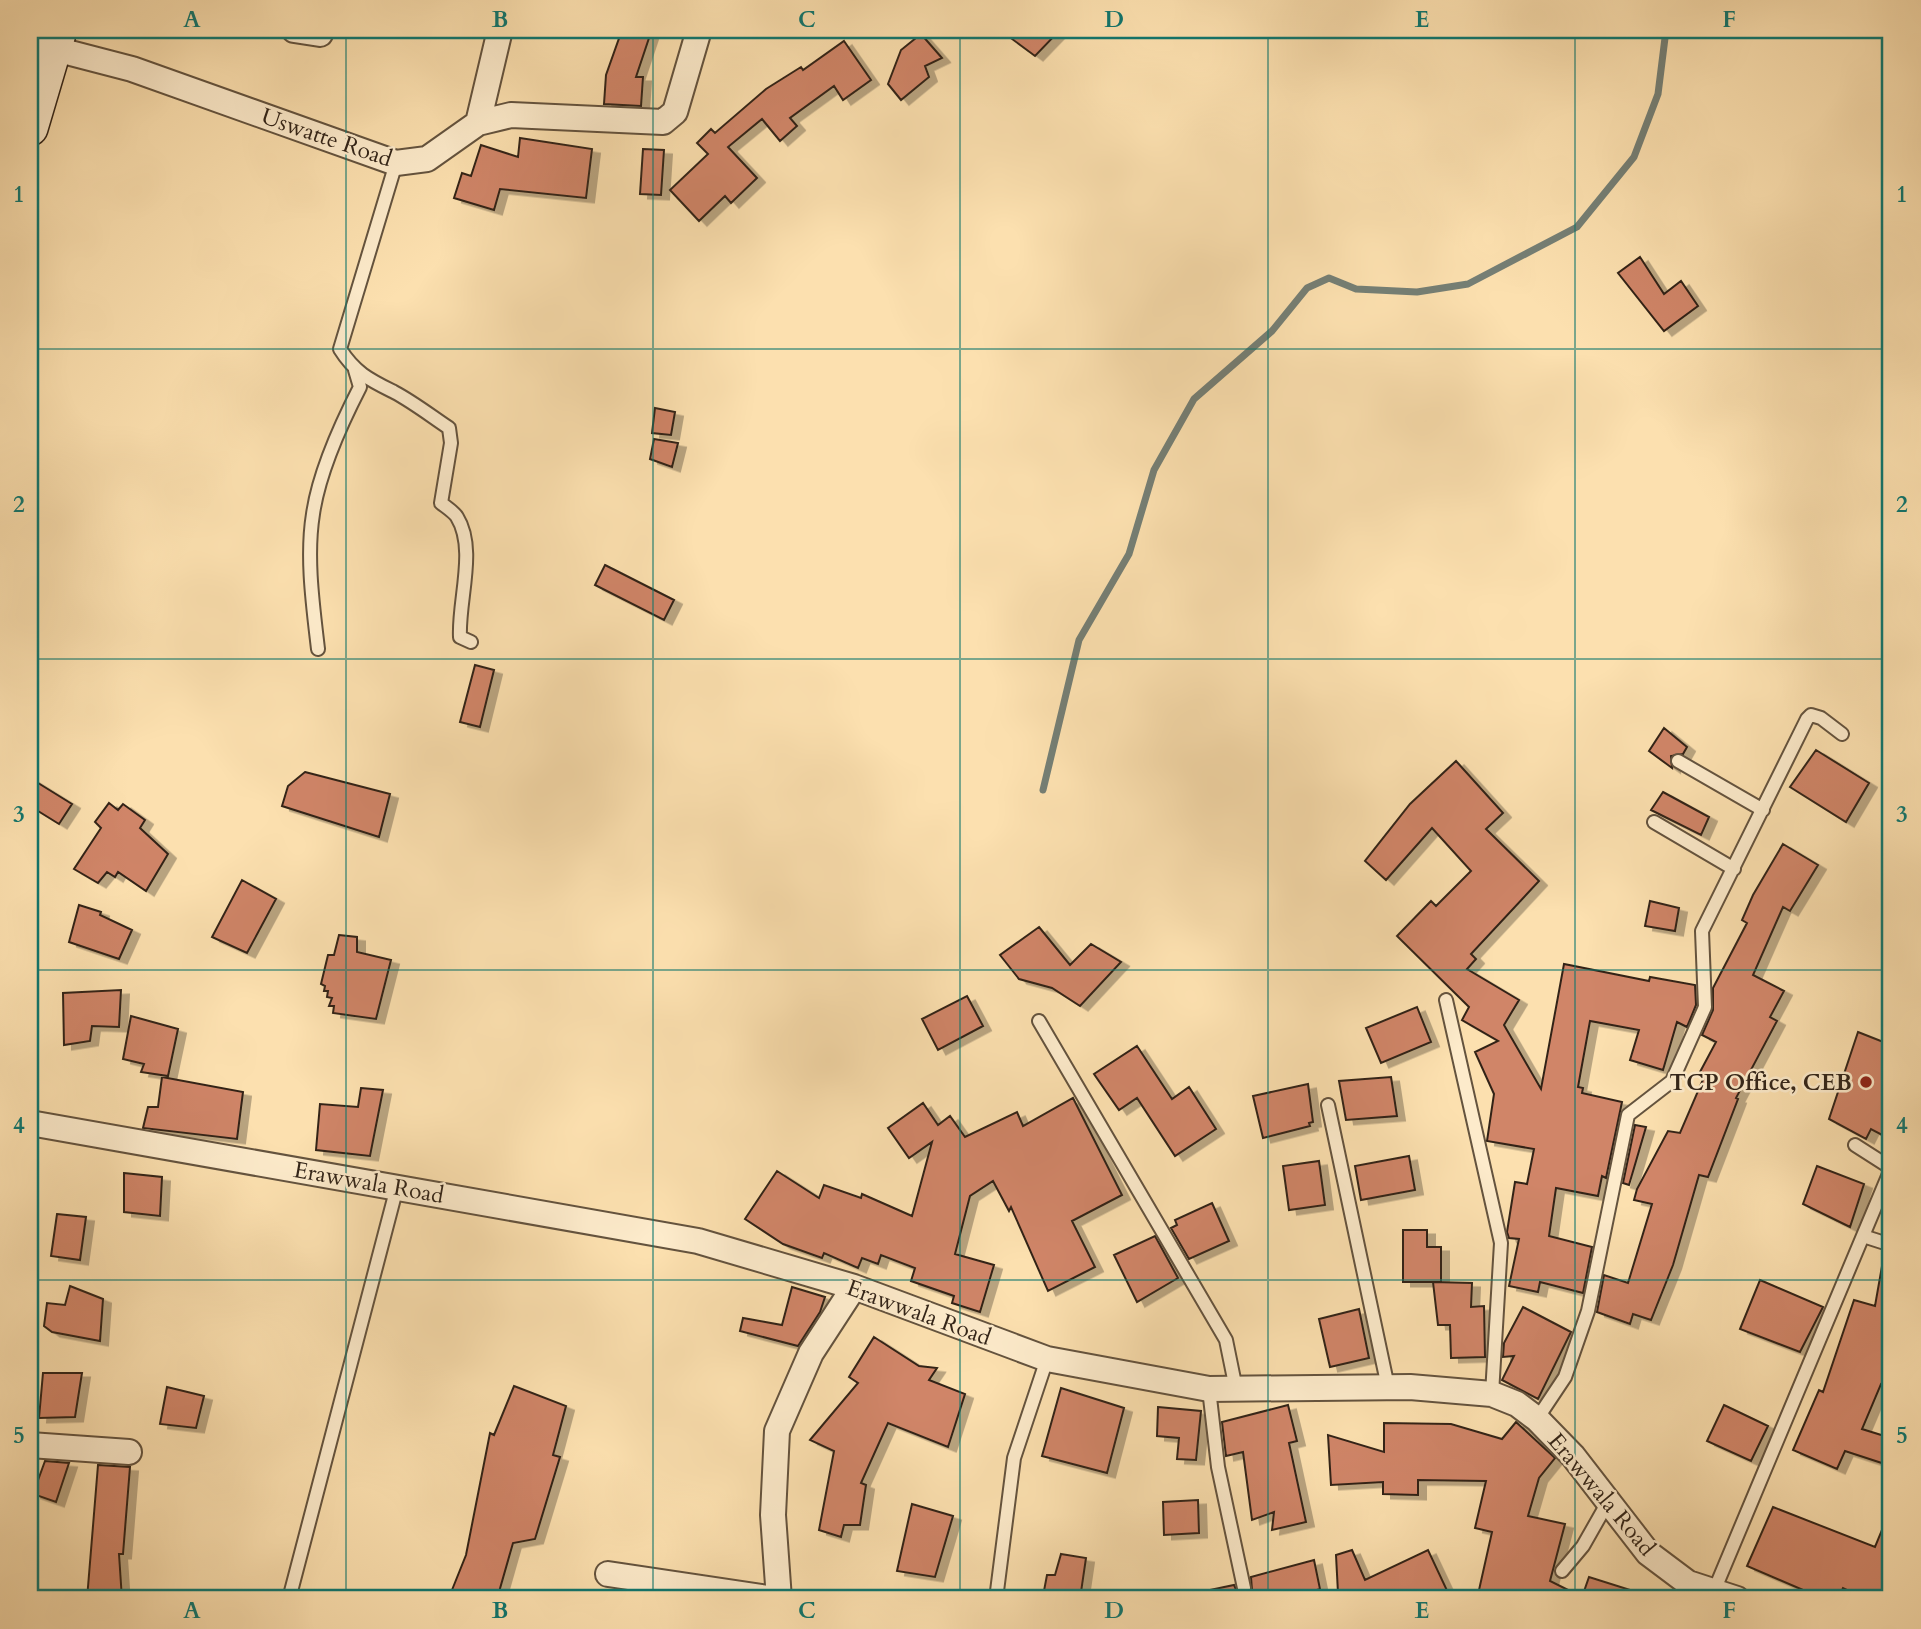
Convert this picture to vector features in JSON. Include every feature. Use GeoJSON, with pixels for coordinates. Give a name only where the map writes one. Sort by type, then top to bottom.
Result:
{"type":"FeatureCollection","features":[{"type":"Feature","properties":{"kind":"street"},"geometry":{"type":"LineString","coordinates":[[294,30],[320,34]]}},
{"type":"Feature","properties":{"kind":"street"},"geometry":{"type":"LineString","coordinates":[[478,122],[487,74],[500,30]]}},
{"type":"Feature","properties":{"kind":"street","name":"Uswatte Road"},"geometry":{"type":"LineString","coordinates":[[57,39],[132,69],[396,163],[427,159],[478,122],[511,115],[663,122],[675,112],[699,30]]}},
{"type":"Feature","properties":{"kind":"street"},"geometry":{"type":"LineString","coordinates":[[30,128],[57,39]]}},
{"type":"Feature","properties":{"kind":"street","name":"Erawwala Road"},"geometry":{"type":"LineString","coordinates":[[30,1123],[698,1241],[854,1287],[1047,1359],[1209,1389],[1388,1387],[1492,1394],[1517,1404],[1537,1419],[1573,1456],[1648,1553],[1688,1583],[1725,1595]]}},
{"type":"Feature","properties":{"kind":"street"},"geometry":{"type":"LineString","coordinates":[[608,1574],[777,1599],[773,1515],[777,1431],[811,1353],[854,1287]]}},
{"type":"Feature","properties":{"kind":"street"},"geometry":{"type":"LineString","coordinates":[[30,1445],[128,1452]]}},
{"type":"Feature","properties":{"kind":"lane"},"geometry":{"type":"LineString","coordinates":[[396,163],[340,349],[355,370],[372,383],[393,392],[449,428],[451,443],[441,503],[457,517],[467,557],[459,613],[460,637],[471,642]]}},
{"type":"Feature","properties":{"kind":"lane"},"geometry":{"type":"LineString","coordinates":[[318,649],[312,596],[313,513],[338,431],[360,387],[355,370]]}},
{"type":"Feature","properties":{"kind":"lane"},"geometry":{"type":"LineString","coordinates":[[1537,1419],[1565,1377],[1588,1311],[1628,1115],[1672,1081],[1705,1007],[1702,931],[1811,715],[1821,718],[1842,734]]}},
{"type":"Feature","properties":{"kind":"lane"},"geometry":{"type":"LineString","coordinates":[[1678,761],[1763,810]]}},
{"type":"Feature","properties":{"kind":"lane"},"geometry":{"type":"LineString","coordinates":[[1654,822],[1734,869]]}},
{"type":"Feature","properties":{"kind":"lane"},"geometry":{"type":"LineString","coordinates":[[1446,1000],[1501,1243],[1492,1394]]}},
{"type":"Feature","properties":{"kind":"lane"},"geometry":{"type":"LineString","coordinates":[[1039,1021],[1226,1340],[1236,1389]]}},
{"type":"Feature","properties":{"kind":"lane"},"geometry":{"type":"LineString","coordinates":[[1328,1105],[1388,1387]]}},
{"type":"Feature","properties":{"kind":"lane"},"geometry":{"type":"LineString","coordinates":[[1725,1595],[1863,1236],[1890,1173],[1855,1145]]}},
{"type":"Feature","properties":{"kind":"lane"},"geometry":{"type":"LineString","coordinates":[[289,1599],[397,1187]]}},
{"type":"Feature","properties":{"kind":"lane"},"geometry":{"type":"LineString","coordinates":[[1863,1236],[1891,1245]]}},
{"type":"Feature","properties":{"kind":"lane"},"geometry":{"type":"LineString","coordinates":[[996,1599],[1014,1458],[1047,1359]]}},
{"type":"Feature","properties":{"kind":"lane"},"geometry":{"type":"LineString","coordinates":[[1209,1389],[1218,1467],[1244,1588]]}},
{"type":"Feature","properties":{"kind":"lane"},"geometry":{"type":"LineString","coordinates":[[1562,1571],[1583,1546],[1608,1502]]}},
{"type":"Feature","properties":{"kind":"building"},"geometry":{"type":"Polygon","coordinates":[[[622,30],[650,35],[636,77],[643,77],[641,106],[604,104],[606,75],[622,30]]]}},
{"type":"Feature","properties":{"kind":"building"},"geometry":{"type":"Polygon","coordinates":[[[1000,30],[1060,30],[1035,56],[1000,30]]]}},
{"type":"Feature","properties":{"kind":"building"},"geometry":{"type":"Polygon","coordinates":[[[921,34],[942,58],[925,66],[929,77],[901,100],[888,84],[901,50],[921,34]]]}},
{"type":"Feature","properties":{"kind":"building"},"geometry":{"type":"Polygon","coordinates":[[[844,41],[871,80],[843,100],[834,86],[790,118],[797,126],[780,141],[762,119],[728,147],[757,178],[731,203],[725,196],[699,221],[670,190],[708,154],[697,143],[711,129],[715,133],[766,89],[801,67],[803,70],[844,41]]]}},
{"type":"Feature","properties":{"kind":"building"},"geometry":{"type":"Polygon","coordinates":[[[520,138],[592,149],[586,198],[500,189],[494,210],[454,198],[462,173],[471,176],[481,145],[518,157],[520,138]]]}},
{"type":"Feature","properties":{"kind":"building"},"geometry":{"type":"Polygon","coordinates":[[[643,149],[664,150],[661,195],[640,194],[643,149]]]}},
{"type":"Feature","properties":{"kind":"building"},"geometry":{"type":"Polygon","coordinates":[[[1640,257],[1664,294],[1681,281],[1698,306],[1664,331],[1618,273],[1640,257]]]}},
{"type":"Feature","properties":{"kind":"building"},"geometry":{"type":"Polygon","coordinates":[[[655,408],[675,412],[671,435],[652,433],[655,408]]]}},
{"type":"Feature","properties":{"kind":"building"},"geometry":{"type":"Polygon","coordinates":[[[654,439],[678,443],[672,467],[650,459],[654,439]]]}},
{"type":"Feature","properties":{"kind":"building"},"geometry":{"type":"Polygon","coordinates":[[[605,565],[674,600],[664,620],[595,585],[605,565]]]}},
{"type":"Feature","properties":{"kind":"building"},"geometry":{"type":"Polygon","coordinates":[[[475,665],[494,670],[480,727],[460,722],[475,665]]]}},
{"type":"Feature","properties":{"kind":"building"},"geometry":{"type":"Polygon","coordinates":[[[1664,728],[1687,747],[1683,754],[1671,756],[1672,768],[1649,751],[1664,728]]]}},
{"type":"Feature","properties":{"kind":"building"},"geometry":{"type":"Polygon","coordinates":[[[1816,750],[1869,783],[1846,822],[1790,787],[1816,750]]]}},
{"type":"Feature","properties":{"kind":"building"},"geometry":{"type":"Polygon","coordinates":[[[1456,761],[1503,813],[1486,829],[1539,881],[1471,954],[1476,959],[1467,969],[1519,1000],[1504,1025],[1541,1089],[1564,964],[1649,981],[1650,977],[1695,985],[1696,1005],[1687,1027],[1677,1022],[1663,1070],[1630,1060],[1639,1030],[1590,1021],[1578,1087],[1583,1088],[1582,1093],[1622,1102],[1606,1178],[1602,1176],[1598,1196],[1556,1188],[1549,1236],[1592,1247],[1583,1293],[1540,1282],[1538,1292],[1509,1286],[1519,1239],[1509,1238],[1507,1232],[1515,1182],[1527,1184],[1534,1149],[1487,1141],[1494,1094],[1475,1052],[1498,1041],[1462,1020],[1469,1007],[1397,936],[1431,901],[1436,906],[1471,871],[1432,828],[1386,880],[1365,861],[1410,804],[1456,761]]]}},
{"type":"Feature","properties":{"kind":"building"},"geometry":{"type":"Polygon","coordinates":[[[305,772],[390,794],[379,837],[282,806],[288,786],[305,772]]]}},
{"type":"Feature","properties":{"kind":"building"},"geometry":{"type":"Polygon","coordinates":[[[30,778],[72,804],[59,824],[30,806],[30,778]]]}},
{"type":"Feature","properties":{"kind":"building"},"geometry":{"type":"Polygon","coordinates":[[[1663,792],[1709,817],[1701,835],[1651,810],[1663,792]]]}},
{"type":"Feature","properties":{"kind":"building"},"geometry":{"type":"Polygon","coordinates":[[[109,803],[118,810],[123,804],[145,820],[140,828],[168,854],[146,891],[118,872],[115,877],[107,872],[98,883],[74,869],[101,828],[95,822],[109,803]]]}},
{"type":"Feature","properties":{"kind":"building"},"geometry":{"type":"Polygon","coordinates":[[[1783,844],[1818,865],[1790,911],[1783,907],[1753,975],[1784,991],[1770,1017],[1777,1021],[1736,1098],[1738,1099],[1708,1177],[1699,1175],[1673,1265],[1651,1320],[1633,1314],[1630,1324],[1597,1312],[1604,1275],[1628,1283],[1652,1204],[1634,1200],[1637,1189],[1668,1131],[1680,1133],[1705,1075],[1700,1072],[1716,1042],[1702,1035],[1713,1010],[1713,988],[1747,923],[1742,920],[1753,895],[1783,844]]]}},
{"type":"Feature","properties":{"kind":"building"},"geometry":{"type":"Polygon","coordinates":[[[242,880],[276,899],[247,953],[212,937],[242,880]]]}},
{"type":"Feature","properties":{"kind":"building"},"geometry":{"type":"Polygon","coordinates":[[[1650,901],[1679,908],[1675,931],[1645,926],[1650,901]]]}},
{"type":"Feature","properties":{"kind":"building"},"geometry":{"type":"Polygon","coordinates":[[[79,905],[101,912],[100,915],[132,930],[119,959],[69,942],[79,905]]]}},
{"type":"Feature","properties":{"kind":"building"},"geometry":{"type":"Polygon","coordinates":[[[1039,927],[1070,965],[1091,944],[1121,962],[1080,1006],[1052,988],[1019,979],[1000,955],[1039,927]]]}},
{"type":"Feature","properties":{"kind":"building"},"geometry":{"type":"Polygon","coordinates":[[[339,935],[357,937],[357,952],[391,960],[376,1019],[333,1013],[334,1006],[329,1006],[332,998],[327,997],[328,991],[324,991],[325,986],[321,984],[328,955],[334,955],[339,935]]]}},
{"type":"Feature","properties":{"kind":"building"},"geometry":{"type":"Polygon","coordinates":[[[121,990],[119,1027],[92,1026],[90,1041],[64,1045],[63,993],[121,990]]]}},
{"type":"Feature","properties":{"kind":"building"},"geometry":{"type":"Polygon","coordinates":[[[967,996],[983,1026],[938,1050],[922,1019],[967,996]]]}},
{"type":"Feature","properties":{"kind":"building"},"geometry":{"type":"Polygon","coordinates":[[[1417,1007],[1431,1042],[1381,1063],[1366,1028],[1417,1007]]]}},
{"type":"Feature","properties":{"kind":"building"},"geometry":{"type":"Polygon","coordinates":[[[131,1016],[178,1029],[168,1076],[141,1072],[144,1064],[123,1059],[131,1016]]]}},
{"type":"Feature","properties":{"kind":"building","name":"TCP Office, CEB"},"geometry":{"type":"Polygon","coordinates":[[[1858,1032],[1891,1045],[1891,1124],[1886,1137],[1871,1129],[1866,1139],[1829,1119],[1858,1032]]]}},
{"type":"Feature","properties":{"kind":"building"},"geometry":{"type":"Polygon","coordinates":[[[1137,1046],[1172,1099],[1189,1087],[1216,1129],[1175,1156],[1137,1098],[1119,1110],[1094,1074],[1137,1046]]]}},
{"type":"Feature","properties":{"kind":"building"},"geometry":{"type":"Polygon","coordinates":[[[162,1077],[243,1092],[237,1139],[143,1128],[148,1107],[158,1107],[162,1077]]]}},
{"type":"Feature","properties":{"kind":"building"},"geometry":{"type":"Polygon","coordinates":[[[1391,1077],[1397,1116],[1346,1120],[1339,1081],[1391,1077]]]}},
{"type":"Feature","properties":{"kind":"building"},"geometry":{"type":"Polygon","coordinates":[[[1308,1084],[1313,1122],[1309,1123],[1310,1126],[1263,1138],[1253,1096],[1308,1084]]]}},
{"type":"Feature","properties":{"kind":"building"},"geometry":{"type":"Polygon","coordinates":[[[361,1088],[383,1090],[370,1156],[316,1150],[320,1104],[358,1107],[361,1088]]]}},
{"type":"Feature","properties":{"kind":"building"},"geometry":{"type":"Polygon","coordinates":[[[1073,1098],[1122,1195],[1072,1221],[1095,1267],[1048,1291],[1011,1207],[1009,1211],[993,1181],[970,1196],[955,1254],[994,1265],[980,1312],[952,1303],[954,1296],[911,1281],[915,1268],[881,1255],[878,1264],[862,1258],[858,1268],[824,1253],[822,1258],[783,1244],[745,1219],[777,1171],[819,1198],[824,1185],[861,1198],[862,1194],[912,1216],[932,1142],[909,1158],[888,1128],[923,1103],[938,1125],[950,1116],[965,1137],[1017,1112],[1023,1126],[1073,1098]]]}},
{"type":"Feature","properties":{"kind":"building"},"geometry":{"type":"Polygon","coordinates":[[[1635,1125],[1646,1127],[1629,1185],[1623,1183],[1635,1125]]]}},
{"type":"Feature","properties":{"kind":"building"},"geometry":{"type":"Polygon","coordinates":[[[1409,1156],[1415,1190],[1361,1200],[1355,1166],[1409,1156]]]}},
{"type":"Feature","properties":{"kind":"building"},"geometry":{"type":"Polygon","coordinates":[[[1319,1161],[1325,1205],[1289,1210],[1283,1166],[1319,1161]]]}},
{"type":"Feature","properties":{"kind":"building"},"geometry":{"type":"Polygon","coordinates":[[[1817,1166],[1864,1184],[1850,1227],[1803,1204],[1817,1166]]]}},
{"type":"Feature","properties":{"kind":"building"},"geometry":{"type":"Polygon","coordinates":[[[124,1173],[162,1177],[160,1216],[124,1212],[124,1173]]]}},
{"type":"Feature","properties":{"kind":"building"},"geometry":{"type":"Polygon","coordinates":[[[1212,1203],[1229,1241],[1189,1259],[1171,1228],[1177,1225],[1175,1220],[1212,1203]]]}},
{"type":"Feature","properties":{"kind":"building"},"geometry":{"type":"Polygon","coordinates":[[[57,1214],[86,1217],[80,1260],[51,1256],[57,1214]]]}},
{"type":"Feature","properties":{"kind":"building"},"geometry":{"type":"Polygon","coordinates":[[[1403,1230],[1427,1230],[1427,1247],[1441,1247],[1441,1282],[1403,1282],[1403,1230]]]}},
{"type":"Feature","properties":{"kind":"building"},"geometry":{"type":"Polygon","coordinates":[[[1155,1236],[1178,1278],[1137,1302],[1114,1255],[1155,1236]]]}},
{"type":"Feature","properties":{"kind":"building"},"geometry":{"type":"Polygon","coordinates":[[[1882,1266],[1891,1267],[1891,1388],[1881,1384],[1862,1429],[1891,1438],[1891,1466],[1845,1451],[1837,1469],[1793,1450],[1819,1390],[1823,1392],[1854,1300],[1875,1306],[1882,1266]]]}},
{"type":"Feature","properties":{"kind":"building"},"geometry":{"type":"Polygon","coordinates":[[[1760,1280],[1823,1307],[1800,1352],[1740,1329],[1760,1280]]]}},
{"type":"Feature","properties":{"kind":"building"},"geometry":{"type":"Polygon","coordinates":[[[1433,1282],[1472,1283],[1471,1307],[1484,1306],[1485,1357],[1451,1358],[1450,1325],[1438,1325],[1433,1282]]]}},
{"type":"Feature","properties":{"kind":"building"},"geometry":{"type":"Polygon","coordinates":[[[70,1286],[103,1299],[100,1341],[52,1332],[44,1326],[47,1303],[65,1305],[70,1286]]]}},
{"type":"Feature","properties":{"kind":"building"},"geometry":{"type":"Polygon","coordinates":[[[792,1287],[825,1297],[820,1312],[798,1346],[740,1331],[743,1318],[782,1325],[792,1287]]]}},
{"type":"Feature","properties":{"kind":"building"},"geometry":{"type":"Polygon","coordinates":[[[1523,1307],[1571,1332],[1538,1399],[1502,1380],[1514,1356],[1503,1357],[1504,1343],[1523,1307]]]}},
{"type":"Feature","properties":{"kind":"building"},"geometry":{"type":"Polygon","coordinates":[[[1359,1309],[1369,1358],[1330,1367],[1319,1319],[1359,1309]]]}},
{"type":"Feature","properties":{"kind":"building"},"geometry":{"type":"Polygon","coordinates":[[[874,1337],[919,1366],[937,1368],[929,1380],[965,1394],[948,1447],[888,1423],[861,1483],[866,1485],[860,1525],[844,1525],[841,1537],[819,1530],[834,1451],[810,1440],[858,1383],[849,1377],[874,1337]]]}},
{"type":"Feature","properties":{"kind":"building"},"geometry":{"type":"Polygon","coordinates":[[[43,1373],[82,1373],[75,1417],[39,1418],[43,1373]]]}},
{"type":"Feature","properties":{"kind":"building"},"geometry":{"type":"Polygon","coordinates":[[[514,1386],[566,1406],[553,1455],[560,1457],[535,1539],[513,1543],[497,1599],[482,1599],[452,1590],[466,1555],[490,1433],[494,1435],[514,1386]]]}},
{"type":"Feature","properties":{"kind":"building"},"geometry":{"type":"Polygon","coordinates":[[[167,1387],[204,1396],[196,1428],[160,1424],[167,1387]]]}},
{"type":"Feature","properties":{"kind":"building"},"geometry":{"type":"Polygon","coordinates":[[[1061,1388],[1124,1408],[1107,1473],[1042,1456],[1061,1388]]]}},
{"type":"Feature","properties":{"kind":"building"},"geometry":{"type":"Polygon","coordinates":[[[1288,1405],[1297,1441],[1289,1443],[1306,1522],[1272,1530],[1274,1512],[1252,1520],[1243,1452],[1226,1456],[1222,1422],[1288,1405]]]}},
{"type":"Feature","properties":{"kind":"building"},"geometry":{"type":"Polygon","coordinates":[[[1724,1405],[1768,1426],[1751,1461],[1707,1441],[1724,1405]]]}},
{"type":"Feature","properties":{"kind":"building"},"geometry":{"type":"Polygon","coordinates":[[[1158,1407],[1201,1411],[1196,1460],[1177,1459],[1179,1438],[1157,1436],[1158,1407]]]}},
{"type":"Feature","properties":{"kind":"building"},"geometry":{"type":"Polygon","coordinates":[[[1516,1422],[1555,1458],[1539,1478],[1528,1516],[1565,1524],[1550,1581],[1582,1597],[1589,1577],[1646,1595],[1646,1599],[1477,1599],[1492,1532],[1475,1528],[1486,1481],[1418,1480],[1418,1495],[1383,1494],[1383,1482],[1331,1485],[1328,1435],[1384,1452],[1384,1423],[1451,1424],[1502,1439],[1516,1422]]]}},
{"type":"Feature","properties":{"kind":"building"},"geometry":{"type":"Polygon","coordinates":[[[45,1461],[69,1463],[56,1502],[33,1494],[45,1461]]]}},
{"type":"Feature","properties":{"kind":"building"},"geometry":{"type":"Polygon","coordinates":[[[98,1465],[130,1467],[123,1554],[119,1554],[122,1599],[87,1599],[98,1465]]]}},
{"type":"Feature","properties":{"kind":"building"},"geometry":{"type":"Polygon","coordinates":[[[1198,1500],[1199,1533],[1164,1535],[1163,1502],[1198,1500]]]}},
{"type":"Feature","properties":{"kind":"building"},"geometry":{"type":"Polygon","coordinates":[[[912,1504],[953,1516],[935,1577],[897,1571],[912,1504]]]}},
{"type":"Feature","properties":{"kind":"building"},"geometry":{"type":"Polygon","coordinates":[[[1773,1507],[1875,1547],[1891,1508],[1891,1599],[1866,1599],[1843,1588],[1838,1599],[1824,1599],[1747,1566],[1773,1507]]]}},
{"type":"Feature","properties":{"kind":"building"},"geometry":{"type":"Polygon","coordinates":[[[1352,1550],[1365,1580],[1428,1550],[1451,1599],[1325,1599],[1338,1593],[1336,1555],[1352,1550]]]}},
{"type":"Feature","properties":{"kind":"building"},"geometry":{"type":"Polygon","coordinates":[[[1061,1554],[1086,1558],[1080,1599],[1043,1596],[1047,1575],[1055,1575],[1061,1554]]]}},
{"type":"Feature","properties":{"kind":"building"},"geometry":{"type":"Polygon","coordinates":[[[1314,1560],[1320,1589],[1288,1599],[1206,1599],[1205,1591],[1234,1585],[1238,1594],[1246,1596],[1252,1590],[1251,1577],[1314,1560]]]}},
{"type":"Feature","properties":{"kind":"waterway"},"geometry":{"type":"LineString","coordinates":[[1043,790],[1079,640],[1129,554],[1154,470],[1194,399],[1272,331],[1307,288],[1329,278],[1356,289],[1417,292],[1468,284],[1577,227],[1634,157],[1658,94],[1666,30]]}},
{"type":"Feature","properties":{"kind":"place","name":"TCP Office, CEB"},"geometry":{"type":"Point","coordinates":[1866,1082]}}]}
